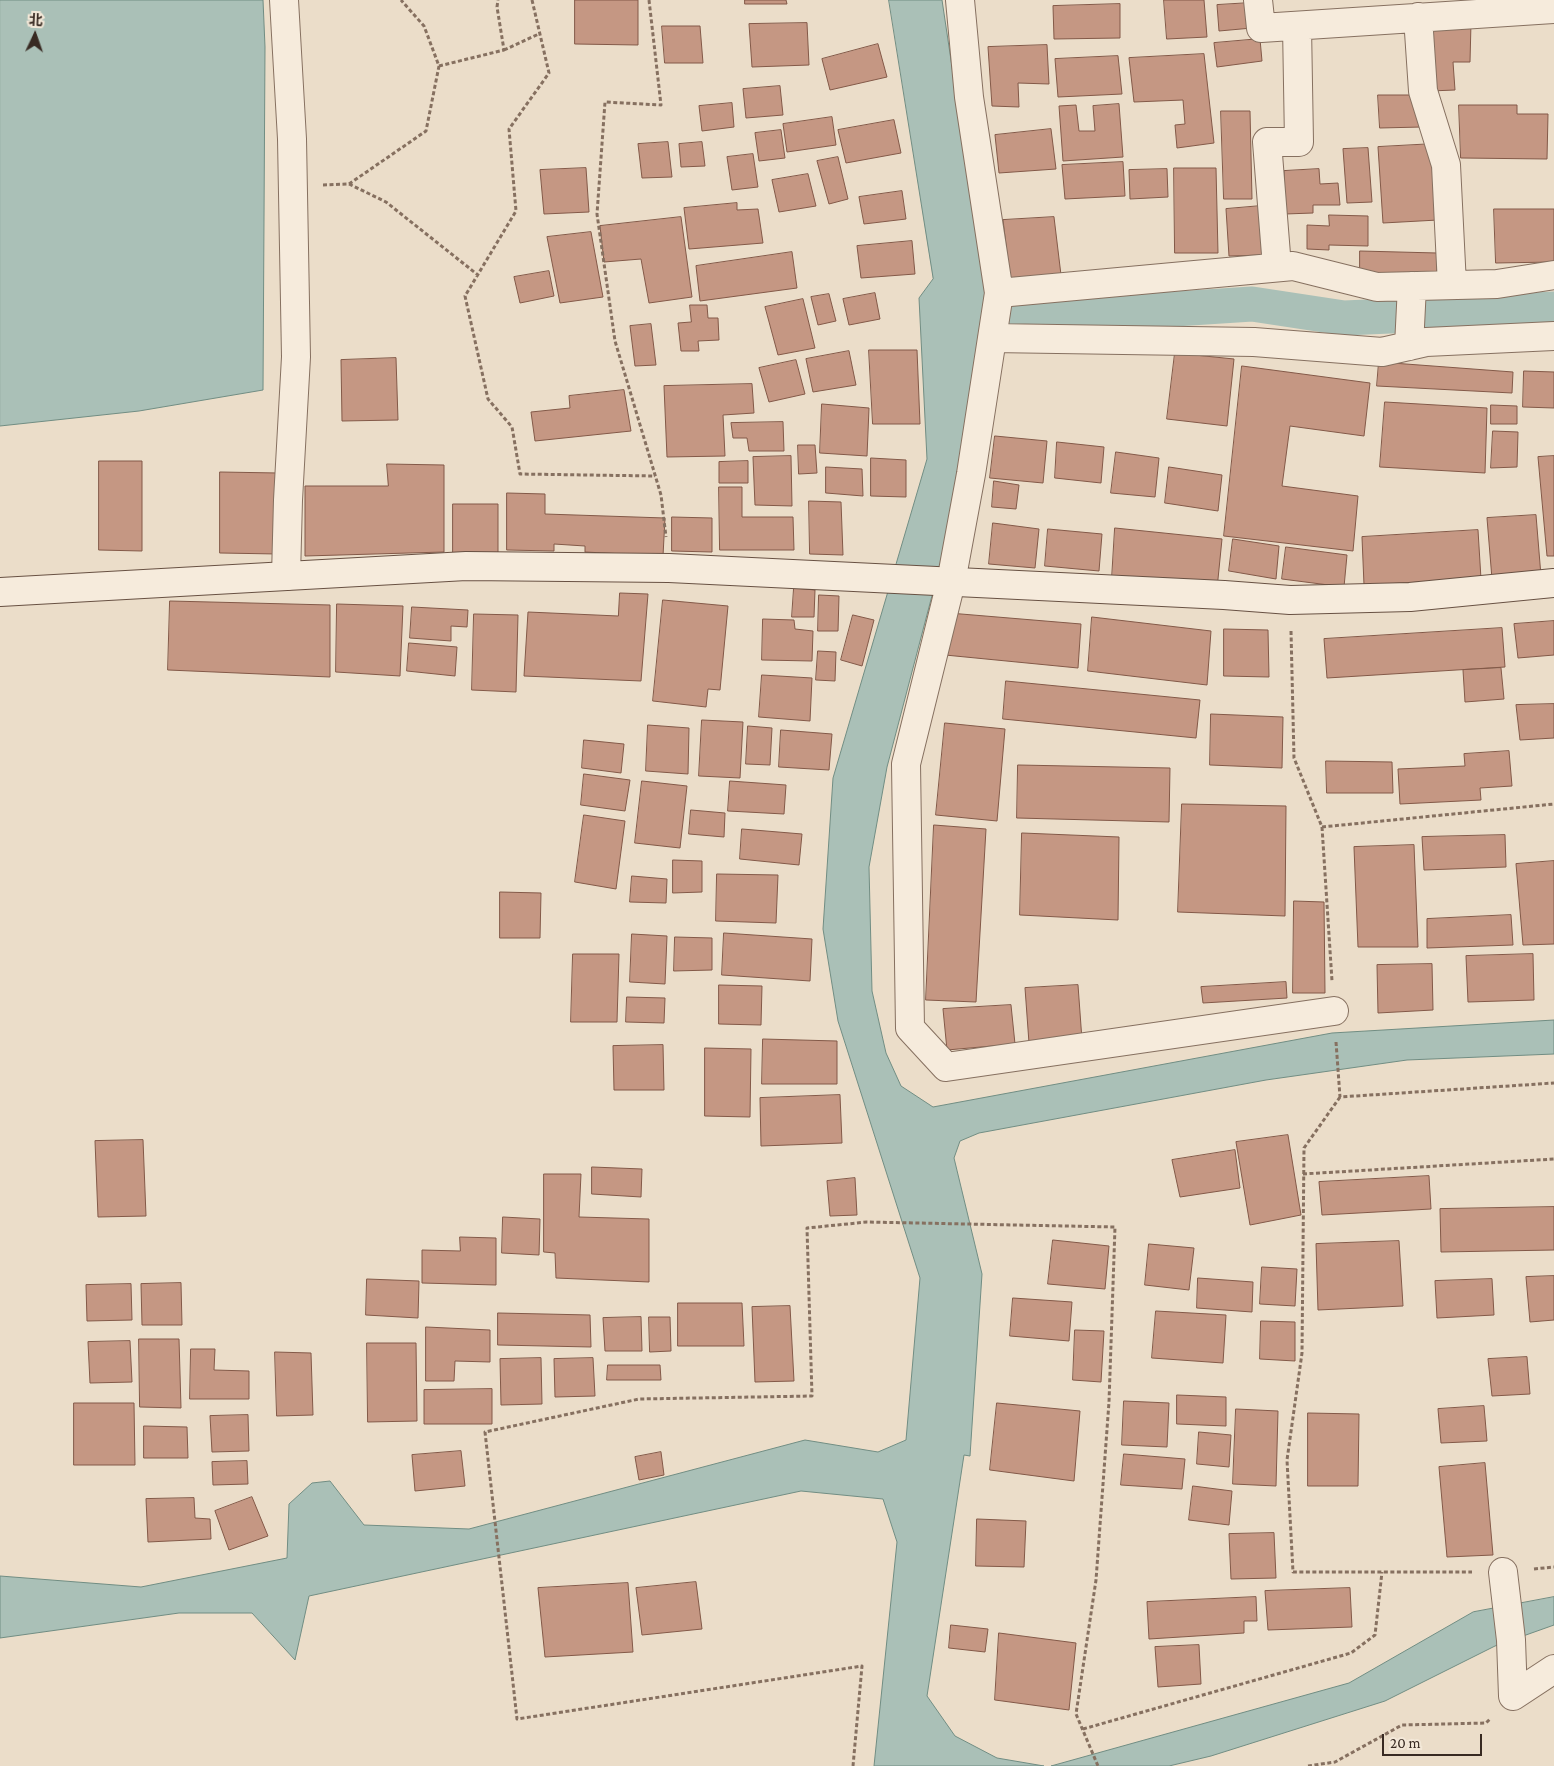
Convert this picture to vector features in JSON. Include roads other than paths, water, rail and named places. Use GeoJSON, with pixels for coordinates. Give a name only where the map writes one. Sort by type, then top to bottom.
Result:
{"type":"FeatureCollection","features":[{"type":"Feature","properties":{"kind":"street"},"geometry":{"type":"LineString","coordinates":[[284,0],[292,139],[296,358],[286,576]]}},
{"type":"Feature","properties":{"kind":"street"},"geometry":{"type":"LineString","coordinates":[[960,0],[969,97],[999,293],[971,474],[950,582],[906,764],[910,1028],[946,1067],[1334,1012]]}},
{"type":"Feature","properties":{"kind":"street"},"geometry":{"type":"LineString","coordinates":[[1258,0],[1261,28],[1554,9]]}},
{"type":"Feature","properties":{"kind":"street"},"geometry":{"type":"LineString","coordinates":[[1418,18],[1423,91],[1446,164],[1452,285]]}},
{"type":"Feature","properties":{"kind":"street"},"geometry":{"type":"LineString","coordinates":[[1277,267],[1267,142],[1299,142],[1298,26]]}},
{"type":"Feature","properties":{"kind":"street"},"geometry":{"type":"LineString","coordinates":[[999,293],[1293,266],[1377,287],[1498,284],[1554,275]]}},
{"type":"Feature","properties":{"kind":"street"},"geometry":{"type":"LineString","coordinates":[[1409,346],[1412,286]]}},
{"type":"Feature","properties":{"kind":"street"},"geometry":{"type":"LineString","coordinates":[[992,338],[1254,342],[1382,352],[1426,342],[1554,336]]}},
{"type":"Feature","properties":{"kind":"street"},"geometry":{"type":"LineString","coordinates":[[0,592],[466,566],[670,568],[1224,595],[1290,600],[1410,597],[1554,583]]}},
{"type":"Feature","properties":{"kind":"street"},"geometry":{"type":"LineString","coordinates":[[1504,1572],[1512,1640],[1513,1696],[1554,1669]]}},
{"type":"Feature","properties":{"kind":"waterway"},"geometry":{"type":"LineString","coordinates":[[990,321],[1252,304],[1344,318],[1554,309]]}}]}
